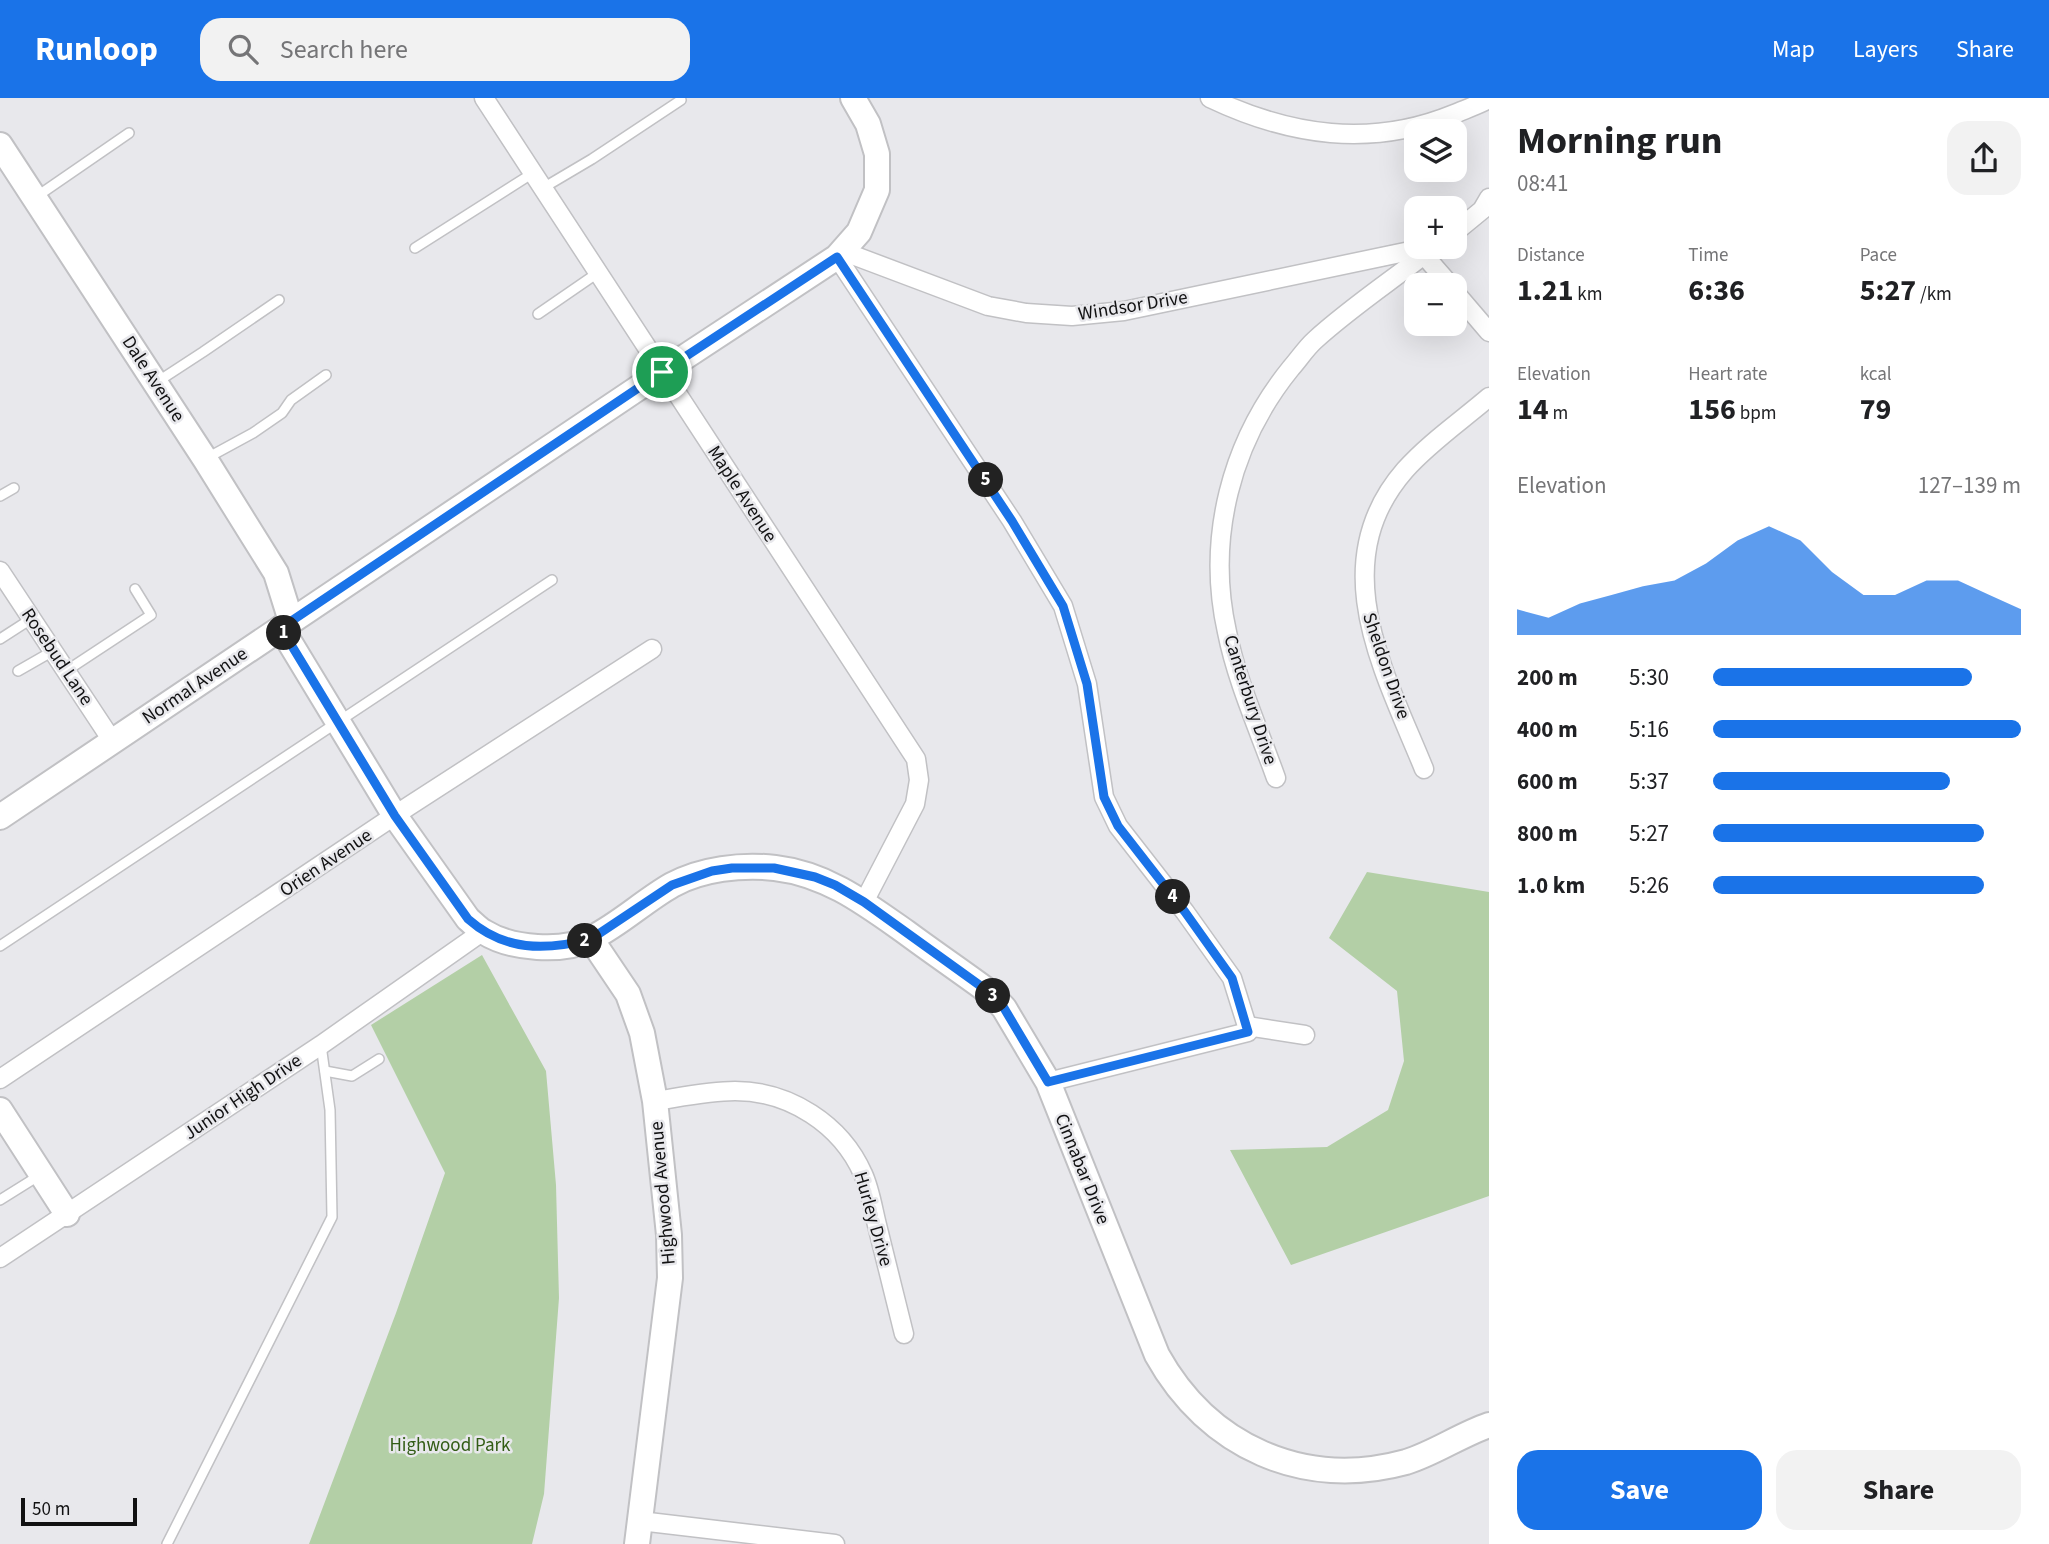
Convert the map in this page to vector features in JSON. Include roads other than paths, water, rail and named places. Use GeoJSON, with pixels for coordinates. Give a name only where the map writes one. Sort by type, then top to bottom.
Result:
{"type":"FeatureCollection","features":[{"type":"Feature","properties":{"kind":"street","name":"Maple Avenue"},"geometry":{"type":"LineString","coordinates":[[484,98],[916,759],[919,780],[915,804],[864,902]]}},
{"type":"Feature","properties":{"kind":"street","name":"Normal Avenue"},"geometry":{"type":"LineString","coordinates":[[0,817],[840,254],[859,232],[877,190],[877,155],[868,124],[853,98]]}},
{"type":"Feature","properties":{"kind":"street"},"geometry":{"type":"LineString","coordinates":[[1210,98],[1255,117],[1292,128],[1361,135],[1421,126],[1488,103]]}},
{"type":"Feature","properties":{"kind":"street","name":"Dale Avenue"},"geometry":{"type":"LineString","coordinates":[[0,145],[205,459],[276,573],[286,624]]}},
{"type":"Feature","properties":{"kind":"street"},"geometry":{"type":"LineString","coordinates":[[1467,222],[1482,210],[1489,198]]}},
{"type":"Feature","properties":{"kind":"street","name":"Windsor Drive"},"geometry":{"type":"LineString","coordinates":[[840,254],[988,306],[1026,313],[1072,316],[1124,311],[1404,254]]}},
{"type":"Feature","properties":{"kind":"street"},"geometry":{"type":"LineString","coordinates":[[840,254],[1005,510],[1063,606],[1087,684],[1104,797],[1118,826],[1232,978],[1247,1026],[1248,1032],[1048,1082]]}},
{"type":"Feature","properties":{"kind":"street","name":"Canterbury Drive"},"geometry":{"type":"LineString","coordinates":[[1276,778],[1233,657],[1222,608],[1219,557],[1231,483],[1238,459],[1260,412],[1313,341],[1417,259]]}},
{"type":"Feature","properties":{"kind":"street"},"geometry":{"type":"LineString","coordinates":[[1467,306],[1489,332]]}},
{"type":"Feature","properties":{"kind":"street","name":"Sheldon Drive"},"geometry":{"type":"LineString","coordinates":[[1424,769],[1390,684],[1368,617],[1364,579],[1366,555],[1375,521],[1393,486],[1420,456],[1489,397]]}},
{"type":"Feature","properties":{"kind":"street","name":"Rosebud Lane"},"geometry":{"type":"LineString","coordinates":[[0,572],[113,742]]}},
{"type":"Feature","properties":{"kind":"street","name":"Cinnabar Drive"},"geometry":{"type":"LineString","coordinates":[[286,624],[337,722],[395,816],[468,919],[482,932],[502,941],[536,947],[554,947],[591,939],[672,885],[712,871],[774,868],[835,885],[864,902],[989,992],[1004,1008],[1048,1082],[1157,1355],[1167,1373],[1192,1405],[1222,1432],[1277,1460],[1339,1471],[1380,1468],[1406,1462],[1427,1455],[1489,1425]]}},
{"type":"Feature","properties":{"kind":"street","name":"Orien Avenue"},"geometry":{"type":"LineString","coordinates":[[0,1079],[652,649]]}},
{"type":"Feature","properties":{"kind":"street","name":"Junior High Drive"},"geometry":{"type":"LineString","coordinates":[[0,1258],[321,1045],[482,932]]}},
{"type":"Feature","properties":{"kind":"street","name":"Highwood Avenue"},"geometry":{"type":"LineString","coordinates":[[591,939],[628,994],[642,1032],[655,1101],[669,1235],[670,1278],[638,1533]]}},
{"type":"Feature","properties":{"kind":"street"},"geometry":{"type":"LineString","coordinates":[[1247,1026],[1305,1035]]}},
{"type":"Feature","properties":{"kind":"street","name":"Hurley Drive"},"geometry":{"type":"LineString","coordinates":[[655,1101],[720,1092],[752,1092],[797,1106],[812,1114],[837,1135],[864,1176],[904,1335]]}},
{"type":"Feature","properties":{"kind":"street"},"geometry":{"type":"LineString","coordinates":[[0,1111],[67,1214]]}},
{"type":"Feature","properties":{"kind":"street"},"geometry":{"type":"LineString","coordinates":[[638,1533],[835,1544]]}},
{"type":"Feature","properties":{"kind":"lane"},"geometry":{"type":"LineString","coordinates":[[543,188],[681,100]]}},
{"type":"Feature","properties":{"kind":"lane"},"geometry":{"type":"LineString","coordinates":[[34,198],[129,134]]}},
{"type":"Feature","properties":{"kind":"lane"},"geometry":{"type":"LineString","coordinates":[[415,248],[533,173]]}},
{"type":"Feature","properties":{"kind":"lane"},"geometry":{"type":"LineString","coordinates":[[538,313],[599,272]]}},
{"type":"Feature","properties":{"kind":"lane"},"geometry":{"type":"LineString","coordinates":[[155,382],[279,300]]}},
{"type":"Feature","properties":{"kind":"lane"},"geometry":{"type":"LineString","coordinates":[[205,459],[253,433],[282,413],[291,400],[326,375]]}},
{"type":"Feature","properties":{"kind":"lane"},"geometry":{"type":"LineString","coordinates":[[0,496],[14,488]]}},
{"type":"Feature","properties":{"kind":"lane"},"geometry":{"type":"LineString","coordinates":[[0,946],[552,580]]}},
{"type":"Feature","properties":{"kind":"lane"},"geometry":{"type":"LineString","coordinates":[[66,671],[151,615],[135,589]]}},
{"type":"Feature","properties":{"kind":"lane"},"geometry":{"type":"LineString","coordinates":[[0,639],[31,618]]}},
{"type":"Feature","properties":{"kind":"lane"},"geometry":{"type":"LineString","coordinates":[[18,671],[53,651]]}},
{"type":"Feature","properties":{"kind":"lane"},"geometry":{"type":"LineString","coordinates":[[167,1544],[332,1217],[330,1110],[321,1045]]}},
{"type":"Feature","properties":{"kind":"lane"},"geometry":{"type":"LineString","coordinates":[[325,1071],[352,1076],[379,1059]]}},
{"type":"Feature","properties":{"kind":"lane"},"geometry":{"type":"LineString","coordinates":[[0,1200],[41,1174]]}},
{"type":"Feature","properties":{"kind":"park label","name":"Highwood Park"},"geometry":{"type":"Point","coordinates":[450,1445]}}]}
